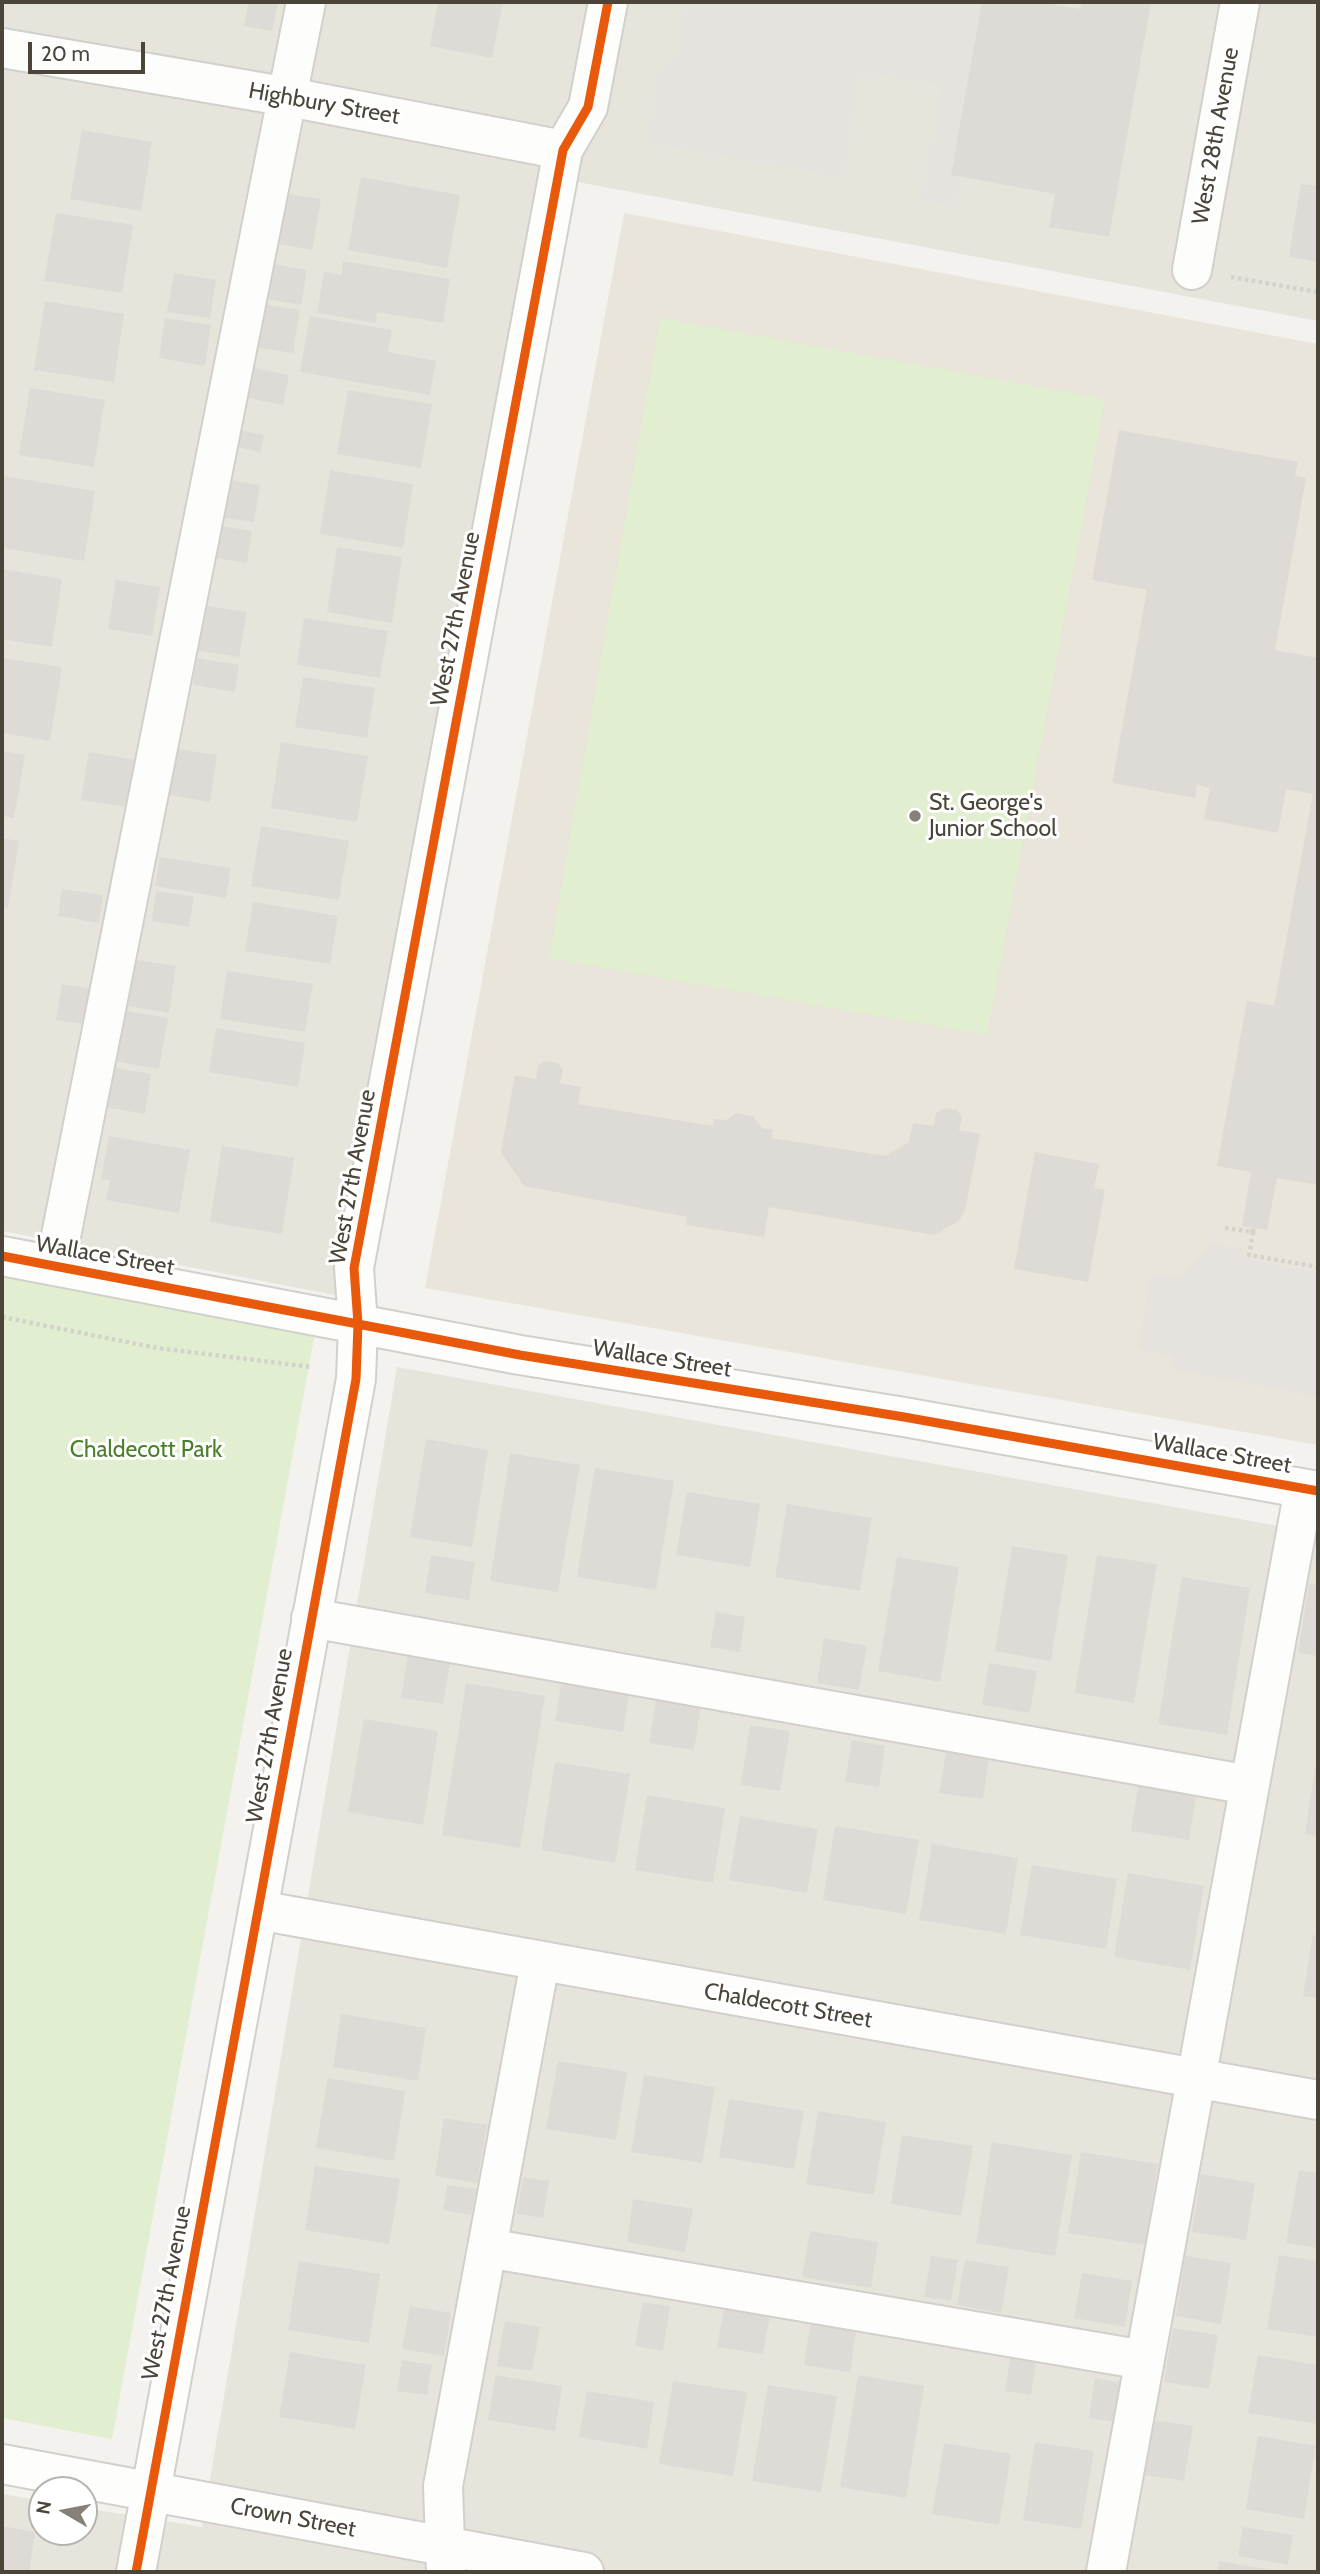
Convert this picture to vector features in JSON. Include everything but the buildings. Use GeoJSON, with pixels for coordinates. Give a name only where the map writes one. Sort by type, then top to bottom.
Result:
{"type":"FeatureCollection","features":[{"type":"Feature","properties":{"kind":"street"},"geometry":{"type":"LineString","coordinates":[[55,1266],[306,2]]}},
{"type":"Feature","properties":{"kind":"street","name":"West 27th Avenue"},"geometry":{"type":"LineString","coordinates":[[136,2572],[356,1379],[358,1324],[354,1268],[564,149],[588,107],[608,2]]}},
{"type":"Feature","properties":{"kind":"street","name":"West 28th Avenue"},"geometry":{"type":"LineString","coordinates":[[1192,270],[1240,2]]}},
{"type":"Feature","properties":{"kind":"street","name":"Highbury Street"},"geometry":{"type":"LineString","coordinates":[[2,48],[289,97],[564,149]]}},
{"type":"Feature","properties":{"kind":"street","name":"Wallace Street"},"geometry":{"type":"LineString","coordinates":[[2,1256],[520,1355],[904,1417],[1311,1490]]}},
{"type":"Feature","properties":{"kind":"street"},"geometry":{"type":"LineString","coordinates":[[1106,2572],[1249,1785],[1311,1490]]}},
{"type":"Feature","properties":{"kind":"street"},"geometry":{"type":"LineString","coordinates":[[311,1618],[1249,1785]]}},
{"type":"Feature","properties":{"kind":"street","name":"Chaldecott Street"},"geometry":{"type":"LineString","coordinates":[[258,1910],[1318,2100]]}},
{"type":"Feature","properties":{"kind":"street"},"geometry":{"type":"LineString","coordinates":[[445,2559],[443,2486],[541,1962]]}},
{"type":"Feature","properties":{"kind":"street"},"geometry":{"type":"LineString","coordinates":[[487,2248],[1144,2360]]}},
{"type":"Feature","properties":{"kind":"street","name":"Crown Street"},"geometry":{"type":"LineString","coordinates":[[2,2464],[150,2492],[445,2559],[584,2572]]}},
{"type":"Feature","properties":{"kind":"path"},"geometry":{"type":"LineString","coordinates":[[1225,1228],[1253,1230],[1249,1255],[1318,1267]]}},
{"type":"Feature","properties":{"kind":"path"},"geometry":{"type":"LineString","coordinates":[[2,1317],[157,1348],[312,1367]]}},
{"type":"Feature","properties":{"kind":"shaded area"},"geometry":{"type":"Polygon","coordinates":[[[2,2],[1318,2],[1318,321],[551,177],[340,1296],[2,1231],[2,2]]]}},
{"type":"Feature","properties":{"kind":"shaded area"},"geometry":{"type":"Polygon","coordinates":[[[685,2],[991,2],[955,206],[921,201],[941,86],[861,72],[843,177],[647,143],[659,71],[675,60],[685,2]]]}},
{"type":"Feature","properties":{"kind":"shaded area","name":"St. George's Junior School"},"geometry":{"type":"Polygon","coordinates":[[[624,213],[1318,344],[1318,1445],[425,1288],[624,213]]]}},
{"type":"Feature","properties":{"kind":"shaded area"},"geometry":{"type":"Polygon","coordinates":[[[1212,1243],[1243,1249],[1243,1258],[1318,1272],[1318,1397],[1171,1369],[1172,1356],[1138,1349],[1151,1274],[1180,1279],[1212,1243]]]}},
{"type":"Feature","properties":{"kind":"shaded area"},"geometry":{"type":"Polygon","coordinates":[[[397,1367],[1318,1533],[1318,2572],[2,2572],[2,2494],[28,2499],[28,2546],[98,2546],[98,2510],[202,2527],[397,1367]]]}},
{"type":"Feature","properties":{"kind":"green space"},"geometry":{"type":"Polygon","coordinates":[[[660,318],[1105,399],[987,1035],[549,958],[660,318]]]}},
{"type":"Feature","properties":{"kind":"green space","name":"Chaldecott Park"},"geometry":{"type":"Polygon","coordinates":[[[2,1276],[315,1333],[112,2439],[2,2418],[2,1276]]]}},
{"type":"Feature","properties":{"kind":"cycle path"},"geometry":{"type":"LineString","coordinates":[[136,2572],[356,1379],[358,1324],[354,1268],[563,150],[588,107],[608,2]]}},
{"type":"Feature","properties":{"kind":"cycle path"},"geometry":{"type":"LineString","coordinates":[[2,1256],[520,1355],[904,1417],[1318,1491]]}},
{"type":"Feature","properties":{"kind":"place","name":"St. George's Junior School"},"geometry":{"type":"Point","coordinates":[915,816]}}]}
